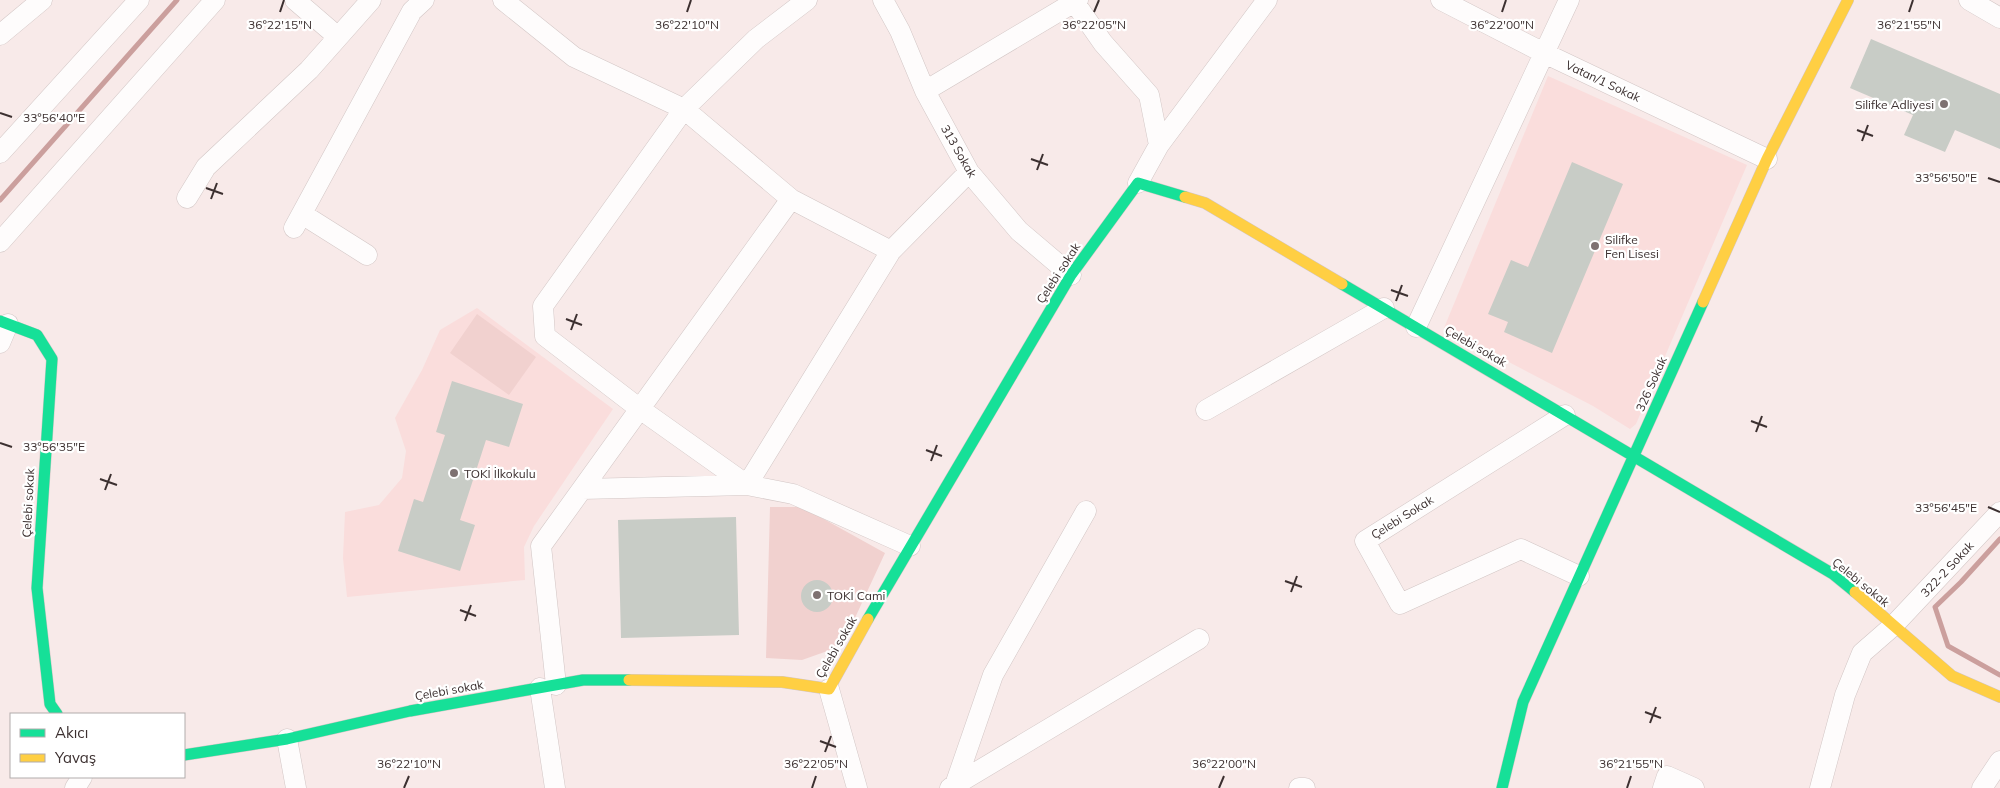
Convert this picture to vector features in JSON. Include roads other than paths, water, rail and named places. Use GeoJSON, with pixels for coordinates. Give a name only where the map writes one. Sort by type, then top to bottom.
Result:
{"type":"FeatureCollection","features":[{"type":"Feature","properties":{"kind":"street"},"geometry":{"type":"LineString","coordinates":[[0,35],[42,0]]}},
{"type":"Feature","properties":{"kind":"street"},"geometry":{"type":"LineString","coordinates":[[0,153],[139,0]]}},
{"type":"Feature","properties":{"kind":"street"},"geometry":{"type":"LineString","coordinates":[[0,242],[215,0]]}},
{"type":"Feature","properties":{"kind":"street"},"geometry":{"type":"LineString","coordinates":[[295,0],[338,37]]}},
{"type":"Feature","properties":{"kind":"street"},"geometry":{"type":"LineString","coordinates":[[187,198],[206,167],[309,70],[371,0]]}},
{"type":"Feature","properties":{"kind":"street"},"geometry":{"type":"LineString","coordinates":[[367,255],[298,221],[412,11],[424,0]]}},
{"type":"Feature","properties":{"kind":"street"},"geometry":{"type":"LineString","coordinates":[[503,0],[574,57],[684,109],[791,199],[891,251]]}},
{"type":"Feature","properties":{"kind":"street"},"geometry":{"type":"LineString","coordinates":[[747,485],[640,409],[545,336],[543,306],[684,109],[756,39],[807,0]]}},
{"type":"Feature","properties":{"kind":"street","name":"313 Sokak"},"geometry":{"type":"LineString","coordinates":[[883,0],[900,31],[925,91],[969,172],[1018,231],[1071,276]]}},
{"type":"Feature","properties":{"kind":"street"},"geometry":{"type":"LineString","coordinates":[[1138,183],[1159,145],[1267,0]]}},
{"type":"Feature","properties":{"kind":"street","name":"Vatan/1 Sokak"},"geometry":{"type":"LineString","coordinates":[[1441,0],[1544,53],[1767,158]]}},
{"type":"Feature","properties":{"kind":"street"},"geometry":{"type":"LineString","coordinates":[[1416,327],[1569,0]]}},
{"type":"Feature","properties":{"kind":"street","name":"326 Sokak"},"geometry":{"type":"LineString","coordinates":[[1502,788],[1523,702],[1767,158],[1848,0]]}},
{"type":"Feature","properties":{"kind":"street"},"geometry":{"type":"LineString","coordinates":[[1970,0],[2000,18]]}},
{"type":"Feature","properties":{"kind":"street"},"geometry":{"type":"LineString","coordinates":[[925,91],[1076,2],[1103,43],[1149,95],[1159,145]]}},
{"type":"Feature","properties":{"kind":"street"},"geometry":{"type":"LineString","coordinates":[[747,485],[891,251],[969,172]]}},
{"type":"Feature","properties":{"kind":"street","name":"Çelebi sokak"},"geometry":{"type":"LineString","coordinates":[[185,755],[287,739],[410,711],[583,680],[782,682],[829,689],[910,546],[1071,276],[1138,183],[1205,203],[1833,574],[1952,676],[2000,697]]}},
{"type":"Feature","properties":{"kind":"street"},"geometry":{"type":"LineString","coordinates":[[555,788],[541,546],[791,199]]}},
{"type":"Feature","properties":{"kind":"street"},"geometry":{"type":"LineString","coordinates":[[1206,410],[1384,308]]}},
{"type":"Feature","properties":{"kind":"street"},"geometry":{"type":"LineString","coordinates":[[0,343],[4,322]]}},
{"type":"Feature","properties":{"kind":"street","name":"Çelebi sokak"},"geometry":{"type":"LineString","coordinates":[[4,322],[37,335],[52,359],[37,588],[50,704],[56,713]]}},
{"type":"Feature","properties":{"kind":"street","name":"Çelebi Sokak"},"geometry":{"type":"LineString","coordinates":[[1565,415],[1365,541],[1400,604],[1521,549],[1579,576]]}},
{"type":"Feature","properties":{"kind":"street"},"geometry":{"type":"LineString","coordinates":[[582,489],[747,485],[793,494],[910,546]]}},
{"type":"Feature","properties":{"kind":"street"},"geometry":{"type":"LineString","coordinates":[[953,786],[993,675],[1086,511]]}},
{"type":"Feature","properties":{"kind":"street","name":"322-2 Sokak"},"geometry":{"type":"LineString","coordinates":[[1820,788],[1845,695],[1862,654],[1894,626],[2000,512]]}},
{"type":"Feature","properties":{"kind":"street"},"geometry":{"type":"LineString","coordinates":[[953,786],[1199,639]]}},
{"type":"Feature","properties":{"kind":"street"},"geometry":{"type":"LineString","coordinates":[[829,689],[857,788]]}},
{"type":"Feature","properties":{"kind":"street"},"geometry":{"type":"LineString","coordinates":[[287,739],[296,788]]}},
{"type":"Feature","properties":{"kind":"street"},"geometry":{"type":"LineString","coordinates":[[1982,788],[2000,761]]}},
{"type":"Feature","properties":{"kind":"street"},"geometry":{"type":"LineString","coordinates":[[1663,788],[1667,776],[1694,788]]}},
{"type":"Feature","properties":{"kind":"street"},"geometry":{"type":"LineString","coordinates":[[1299,788],[1305,788]]}},
{"type":"Feature","properties":{"kind":"waterway"},"geometry":{"type":"LineString","coordinates":[[0,200],[177,0]]}},
{"type":"Feature","properties":{"kind":"waterway"},"geometry":{"type":"LineString","coordinates":[[2000,539],[1961,582],[1935,607],[1948,646],[2000,675]]}},
{"type":"Feature","properties":{"kind":"place","name":"Silifke Adliyesi"},"geometry":{"type":"Point","coordinates":[1944,104]}},
{"type":"Feature","properties":{"kind":"place","name":"Silifke Fen Lisesi"},"geometry":{"type":"Point","coordinates":[1595,246]}},
{"type":"Feature","properties":{"kind":"place","name":"TOKİ İlkokulu"},"geometry":{"type":"Point","coordinates":[454,473]}},
{"type":"Feature","properties":{"kind":"place","name":"TOKİ Cami"},"geometry":{"type":"Point","coordinates":[817,595]}}]}
